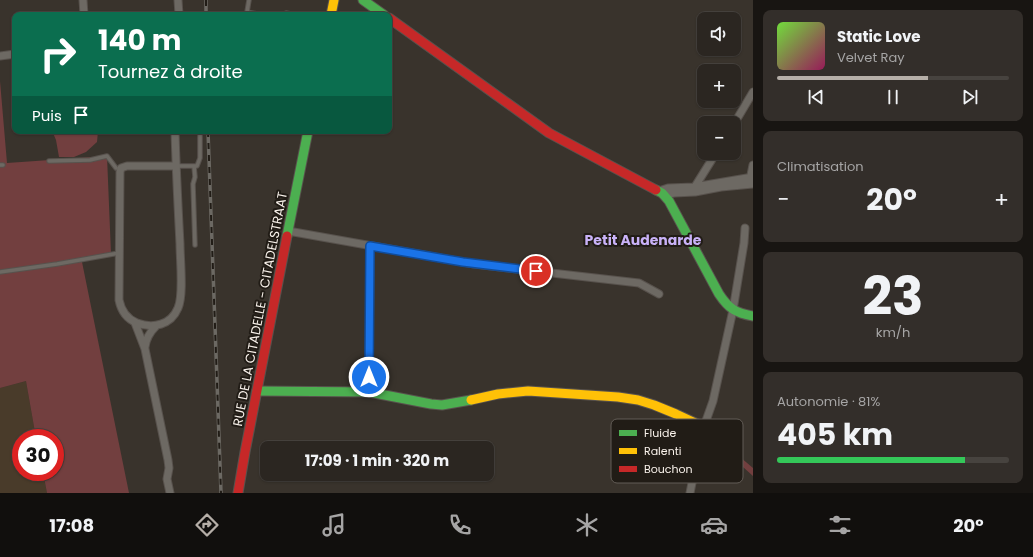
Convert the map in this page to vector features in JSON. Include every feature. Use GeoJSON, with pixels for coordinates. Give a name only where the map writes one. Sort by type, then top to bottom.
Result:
{"type":"FeatureCollection","features":[{"type":"Feature","properties":{"kind":"street"},"geometry":{"type":"LineString","coordinates":[[83,0],[84,12]]}},
{"type":"Feature","properties":{"kind":"street"},"geometry":{"type":"LineString","coordinates":[[178,0],[179,12]]}},
{"type":"Feature","properties":{"kind":"street"},"geometry":{"type":"LineString","coordinates":[[332,12],[334,0]]}},
{"type":"Feature","properties":{"kind":"street"},"geometry":{"type":"LineString","coordinates":[[363,0],[380,12]]}},
{"type":"Feature","properties":{"kind":"street"},"geometry":{"type":"LineString","coordinates":[[392,20],[549,133],[662,193],[670,203],[719,294],[726,304],[733,310],[753,316]]}},
{"type":"Feature","properties":{"kind":"street"},"geometry":{"type":"LineString","coordinates":[[0,56],[12,54]]}},
{"type":"Feature","properties":{"kind":"street"},"geometry":{"type":"LineString","coordinates":[[739,116],[753,92]]}},
{"type":"Feature","properties":{"kind":"street"},"geometry":{"type":"LineString","coordinates":[[145,349],[149,334],[156,326],[174,315],[181,298],[181,263],[175,134]]}},
{"type":"Feature","properties":{"kind":"street","name":"RUE DE LA CITADELLE - CITADELSTRAAT"},"geometry":{"type":"LineString","coordinates":[[238,493],[307,134]]}},
{"type":"Feature","properties":{"kind":"street"},"geometry":{"type":"LineString","coordinates":[[695,190],[698,182],[712,160]]}},
{"type":"Feature","properties":{"kind":"street"},"geometry":{"type":"LineString","coordinates":[[662,193],[695,190],[751,180],[753,165]]}},
{"type":"Feature","properties":{"kind":"street"},"geometry":{"type":"LineString","coordinates":[[170,493],[167,480],[169,468],[168,460],[145,349],[135,323],[125,314],[120,303],[120,172],[121,168],[127,166],[176,166]]}},
{"type":"Feature","properties":{"kind":"street"},"geometry":{"type":"LineString","coordinates":[[707,419],[713,400],[733,310],[745,228]]}},
{"type":"Feature","properties":{"kind":"street"},"geometry":{"type":"LineString","coordinates":[[288,231],[468,263],[639,283],[659,294]]}},
{"type":"Feature","properties":{"kind":"street"},"geometry":{"type":"LineString","coordinates":[[369,392],[370,246]]}},
{"type":"Feature","properties":{"kind":"street"},"geometry":{"type":"LineString","coordinates":[[135,323],[156,326]]}},
{"type":"Feature","properties":{"kind":"street"},"geometry":{"type":"LineString","coordinates":[[257,391],[369,392],[442,406],[508,392],[536,391],[638,400],[686,419]]}},
{"type":"Feature","properties":{"kind":"street"},"geometry":{"type":"LineString","coordinates":[[690,493],[692,483]]}},
{"type":"Feature","properties":{"kind":"lane"},"geometry":{"type":"LineString","coordinates":[[247,12],[249,0]]}},
{"type":"Feature","properties":{"kind":"lane"},"geometry":{"type":"LineString","coordinates":[[176,166],[197,166],[200,158],[200,134]]}},
{"type":"Feature","properties":{"kind":"lane"},"geometry":{"type":"LineString","coordinates":[[49,161],[90,160],[107,156],[116,168]]}},
{"type":"Feature","properties":{"kind":"lane"},"geometry":{"type":"LineString","coordinates":[[194,166],[193,184],[195,246]]}},
{"type":"Feature","properties":{"kind":"lane"},"geometry":{"type":"LineString","coordinates":[[0,272],[119,253]]}},
{"type":"Feature","properties":{"kind":"shaded area"},"geometry":{"type":"Polygon","coordinates":[[[0,81],[7,163],[107,156],[111,254],[82,262],[129,493],[47,493],[45,481],[64,481],[64,429],[34,429],[26,381],[0,388],[0,81]]]}},
{"type":"Feature","properties":{"kind":"shaded area"},"geometry":{"type":"Polygon","coordinates":[[[53,134],[98,134],[97,142],[86,152],[74,157],[59,157],[53,134]]]}},
{"type":"Feature","properties":{"kind":"shaded area"},"geometry":{"type":"Polygon","coordinates":[[[26,381],[34,429],[12,429],[12,481],[45,481],[47,493],[0,493],[0,388],[26,381]]]}},
{"type":"Feature","properties":{"kind":"shaded area"},"geometry":{"type":"Polygon","coordinates":[[[743,460],[753,468],[753,476],[743,467],[743,460]]]}},
{"type":"Feature","properties":{"kind":"railway"},"geometry":{"type":"LineString","coordinates":[[206,0],[206,12]]}},
{"type":"Feature","properties":{"kind":"railway"},"geometry":{"type":"LineString","coordinates":[[208,134],[221,493]]}},
{"type":"Feature","properties":{"kind":"traffic: fast"},"geometry":{"type":"LineString","coordinates":[[363,0],[380,12]]}},
{"type":"Feature","properties":{"kind":"traffic: fast"},"geometry":{"type":"LineString","coordinates":[[287,236],[307,134]]}},
{"type":"Feature","properties":{"kind":"traffic: fast"},"geometry":{"type":"LineString","coordinates":[[656,190],[662,193],[669,201],[719,294],[733,310],[753,316]]}},
{"type":"Feature","properties":{"kind":"traffic: fast"},"geometry":{"type":"LineString","coordinates":[[257,391],[369,392],[442,405],[471,400]]}},
{"type":"Feature","properties":{"kind":"traffic: slow"},"geometry":{"type":"LineString","coordinates":[[332,12],[334,0]]}},
{"type":"Feature","properties":{"kind":"traffic: slow"},"geometry":{"type":"LineString","coordinates":[[471,400],[498,394],[528,391],[618,397],[638,400],[654,405],[687,419]]}},
{"type":"Feature","properties":{"kind":"traffic: jam"},"geometry":{"type":"LineString","coordinates":[[392,20],[549,133],[656,190]]}},
{"type":"Feature","properties":{"kind":"traffic: jam"},"geometry":{"type":"LineString","coordinates":[[238,493],[287,236]]}},
{"type":"Feature","properties":{"kind":"district","name":"Petit Audenarde"},"geometry":{"type":"Point","coordinates":[643,240]}},
{"type":"Feature","properties":{"kind":"route"},"geometry":{"type":"LineString","coordinates":[[369,377],[370,246],[463,262],[536,271]]}}]}
